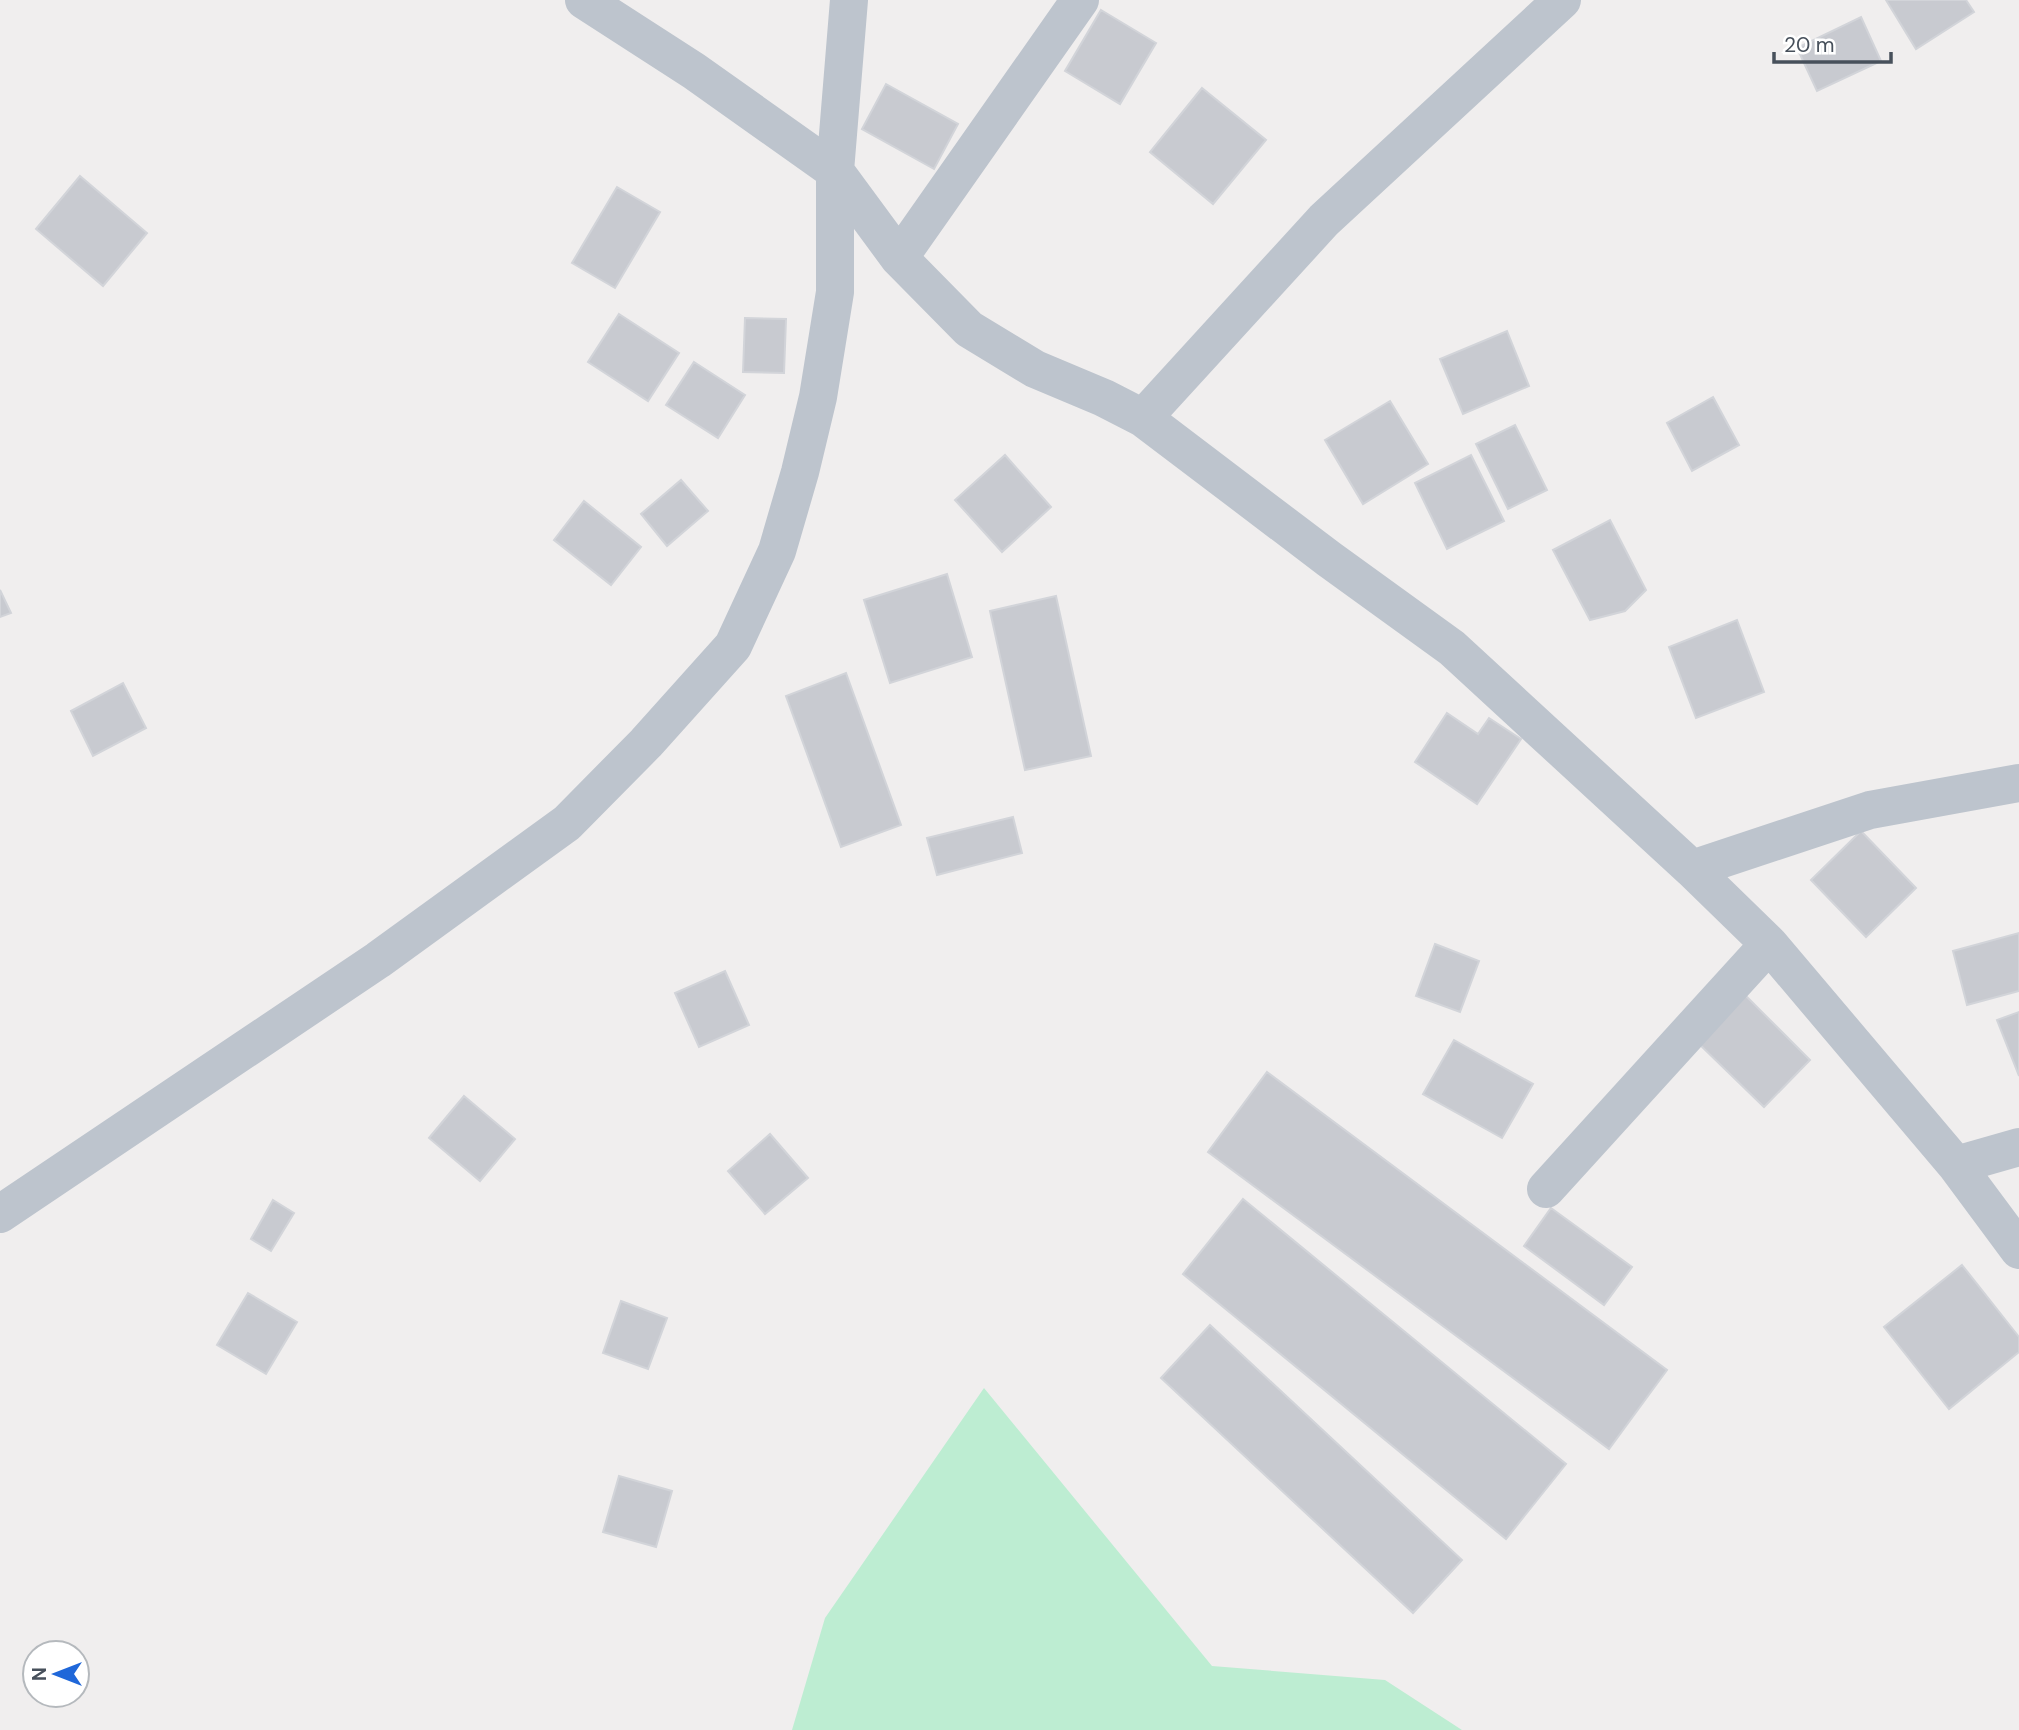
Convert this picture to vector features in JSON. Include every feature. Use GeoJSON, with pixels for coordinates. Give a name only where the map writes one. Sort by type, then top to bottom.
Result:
{"type":"FeatureCollection","features":[{"type":"Feature","properties":{"kind":"street"},"geometry":{"type":"LineString","coordinates":[[584,0],[694,71],[835,171],[899,258],[969,329],[1035,369],[1143,418],[1452,648],[1692,869],[1769,944],[1956,1166],[2019,1250]]}},
{"type":"Feature","properties":{"kind":"street"},"geometry":{"type":"LineString","coordinates":[[0,1214],[378,960],[567,823],[646,743],[733,646],[777,551],[818,397],[835,292],[835,171],[849,0]]}},
{"type":"Feature","properties":{"kind":"street"},"geometry":{"type":"LineString","coordinates":[[899,258],[1080,0]]}},
{"type":"Feature","properties":{"kind":"street"},"geometry":{"type":"LineString","coordinates":[[1143,418],[1324,220],[1562,0]]}},
{"type":"Feature","properties":{"kind":"street"},"geometry":{"type":"LineString","coordinates":[[1692,869],[1870,810],[2019,783]]}},
{"type":"Feature","properties":{"kind":"street"},"geometry":{"type":"LineString","coordinates":[[1546,1189],[1769,944]]}},
{"type":"Feature","properties":{"kind":"street"},"geometry":{"type":"LineString","coordinates":[[1956,1166],[2019,1147]]}},
{"type":"Feature","properties":{"kind":"green space"},"geometry":{"type":"Polygon","coordinates":[[[984,1388],[1212,1666],[1385,1680],[1462,1730],[792,1730],[825,1618],[984,1388]]]}},
{"type":"Feature","properties":{"kind":"building"},"geometry":{"type":"Polygon","coordinates":[[[1886,0],[1966,0],[1974,12],[1916,49],[1886,0]]]}},
{"type":"Feature","properties":{"kind":"building"},"geometry":{"type":"Polygon","coordinates":[[[1101,10],[1156,43],[1120,104],[1065,71],[1101,10]]]}},
{"type":"Feature","properties":{"kind":"building"},"geometry":{"type":"Polygon","coordinates":[[[1861,17],[1881,61],[1817,91],[1797,48],[1861,17]]]}},
{"type":"Feature","properties":{"kind":"building"},"geometry":{"type":"Polygon","coordinates":[[[886,84],[958,124],[934,169],[862,129],[886,84]]]}},
{"type":"Feature","properties":{"kind":"building"},"geometry":{"type":"Polygon","coordinates":[[[1202,88],[1266,140],[1213,204],[1150,152],[1202,88]]]}},
{"type":"Feature","properties":{"kind":"building"},"geometry":{"type":"Polygon","coordinates":[[[80,176],[147,233],[103,286],[36,229],[80,176]]]}},
{"type":"Feature","properties":{"kind":"building"},"geometry":{"type":"Polygon","coordinates":[[[617,187],[660,212],[615,288],[572,263],[617,187]]]}},
{"type":"Feature","properties":{"kind":"building"},"geometry":{"type":"Polygon","coordinates":[[[619,314],[679,353],[648,401],[588,362],[619,314]]]}},
{"type":"Feature","properties":{"kind":"building"},"geometry":{"type":"Polygon","coordinates":[[[745,318],[786,319],[784,373],[743,372],[745,318]]]}},
{"type":"Feature","properties":{"kind":"building"},"geometry":{"type":"Polygon","coordinates":[[[1507,331],[1529,386],[1463,414],[1440,359],[1507,331]]]}},
{"type":"Feature","properties":{"kind":"building"},"geometry":{"type":"Polygon","coordinates":[[[694,362],[745,395],[718,438],[666,405],[694,362]]]}},
{"type":"Feature","properties":{"kind":"building"},"geometry":{"type":"Polygon","coordinates":[[[1713,397],[1739,445],[1692,471],[1667,423],[1713,397]]]}},
{"type":"Feature","properties":{"kind":"building"},"geometry":{"type":"Polygon","coordinates":[[[1390,401],[1428,464],[1363,504],[1325,440],[1390,401]]]}},
{"type":"Feature","properties":{"kind":"building"},"geometry":{"type":"Polygon","coordinates":[[[1515,425],[1547,490],[1508,509],[1476,444],[1515,425]]]}},
{"type":"Feature","properties":{"kind":"building"},"geometry":{"type":"Polygon","coordinates":[[[1005,455],[1051,507],[1002,552],[955,500],[1005,455]]]}},
{"type":"Feature","properties":{"kind":"building"},"geometry":{"type":"Polygon","coordinates":[[[1471,455],[1504,521],[1447,549],[1415,483],[1471,455]]]}},
{"type":"Feature","properties":{"kind":"building"},"geometry":{"type":"Polygon","coordinates":[[[681,480],[708,511],[667,546],[641,514],[681,480]]]}},
{"type":"Feature","properties":{"kind":"building"},"geometry":{"type":"Polygon","coordinates":[[[584,501],[641,547],[611,585],[554,540],[584,501]]]}},
{"type":"Feature","properties":{"kind":"building"},"geometry":{"type":"Polygon","coordinates":[[[1610,520],[1646,590],[1625,611],[1590,620],[1553,550],[1610,520]]]}},
{"type":"Feature","properties":{"kind":"building"},"geometry":{"type":"Polygon","coordinates":[[[947,574],[972,657],[890,683],[864,600],[947,574]]]}},
{"type":"Feature","properties":{"kind":"building"},"geometry":{"type":"Polygon","coordinates":[[[0,590],[11,613],[0,617],[0,590]]]}},
{"type":"Feature","properties":{"kind":"building"},"geometry":{"type":"Polygon","coordinates":[[[1056,596],[1091,756],[1025,770],[990,611],[1056,596]]]}},
{"type":"Feature","properties":{"kind":"building"},"geometry":{"type":"Polygon","coordinates":[[[1737,620],[1764,692],[1696,718],[1669,647],[1737,620]]]}},
{"type":"Feature","properties":{"kind":"building"},"geometry":{"type":"Polygon","coordinates":[[[846,673],[901,825],[841,847],[786,696],[846,673]]]}},
{"type":"Feature","properties":{"kind":"building"},"geometry":{"type":"Polygon","coordinates":[[[123,683],[146,728],[93,756],[71,711],[123,683]]]}},
{"type":"Feature","properties":{"kind":"building"},"geometry":{"type":"Polygon","coordinates":[[[1447,713],[1478,734],[1489,718],[1521,739],[1477,804],[1415,762],[1447,713]]]}},
{"type":"Feature","properties":{"kind":"building"},"geometry":{"type":"Polygon","coordinates":[[[1013,817],[1022,853],[937,875],[927,838],[1013,817]]]}},
{"type":"Feature","properties":{"kind":"building"},"geometry":{"type":"Polygon","coordinates":[[[1861,831],[1916,888],[1866,937],[1811,880],[1861,831]]]}},
{"type":"Feature","properties":{"kind":"building"},"geometry":{"type":"Polygon","coordinates":[[[2019,933],[2019,991],[1967,1005],[1953,951],[2019,933]]]}},
{"type":"Feature","properties":{"kind":"building"},"geometry":{"type":"Polygon","coordinates":[[[1435,944],[1479,961],[1460,1012],[1416,996],[1435,944]]]}},
{"type":"Feature","properties":{"kind":"building"},"geometry":{"type":"Polygon","coordinates":[[[725,971],[749,1025],[699,1047],[675,993],[725,971]]]}},
{"type":"Feature","properties":{"kind":"building"},"geometry":{"type":"Polygon","coordinates":[[[1744,994],[1810,1060],[1764,1107],[1697,1042],[1744,994]]]}},
{"type":"Feature","properties":{"kind":"building"},"geometry":{"type":"Polygon","coordinates":[[[2019,1012],[2019,1076],[1997,1020],[2019,1012]]]}},
{"type":"Feature","properties":{"kind":"building"},"geometry":{"type":"Polygon","coordinates":[[[1454,1040],[1533,1084],[1502,1138],[1423,1094],[1454,1040]]]}},
{"type":"Feature","properties":{"kind":"building"},"geometry":{"type":"Polygon","coordinates":[[[1267,1072],[1667,1370],[1609,1449],[1208,1152],[1267,1072]]]}},
{"type":"Feature","properties":{"kind":"building"},"geometry":{"type":"Polygon","coordinates":[[[464,1096],[515,1139],[480,1181],[429,1138],[464,1096]]]}},
{"type":"Feature","properties":{"kind":"building"},"geometry":{"type":"Polygon","coordinates":[[[770,1134],[808,1178],[765,1214],[728,1171],[770,1134]]]}},
{"type":"Feature","properties":{"kind":"building"},"geometry":{"type":"Polygon","coordinates":[[[1243,1199],[1566,1464],[1506,1539],[1183,1274],[1243,1199]]]}},
{"type":"Feature","properties":{"kind":"building"},"geometry":{"type":"Polygon","coordinates":[[[273,1200],[294,1213],[271,1251],[251,1239],[273,1200]]]}},
{"type":"Feature","properties":{"kind":"building"},"geometry":{"type":"Polygon","coordinates":[[[1551,1208],[1632,1267],[1604,1305],[1524,1246],[1551,1208]]]}},
{"type":"Feature","properties":{"kind":"building"},"geometry":{"type":"Polygon","coordinates":[[[1962,1265],[2019,1337],[2019,1352],[1949,1409],[1884,1327],[1962,1265]]]}},
{"type":"Feature","properties":{"kind":"building"},"geometry":{"type":"Polygon","coordinates":[[[248,1293],[297,1322],[266,1374],[217,1345],[248,1293]]]}},
{"type":"Feature","properties":{"kind":"building"},"geometry":{"type":"Polygon","coordinates":[[[621,1301],[667,1318],[648,1369],[603,1353],[621,1301]]]}},
{"type":"Feature","properties":{"kind":"building"},"geometry":{"type":"Polygon","coordinates":[[[1210,1325],[1462,1560],[1413,1613],[1161,1378],[1210,1325]]]}},
{"type":"Feature","properties":{"kind":"building"},"geometry":{"type":"Polygon","coordinates":[[[619,1476],[672,1491],[656,1547],[603,1532],[619,1476]]]}}]}
